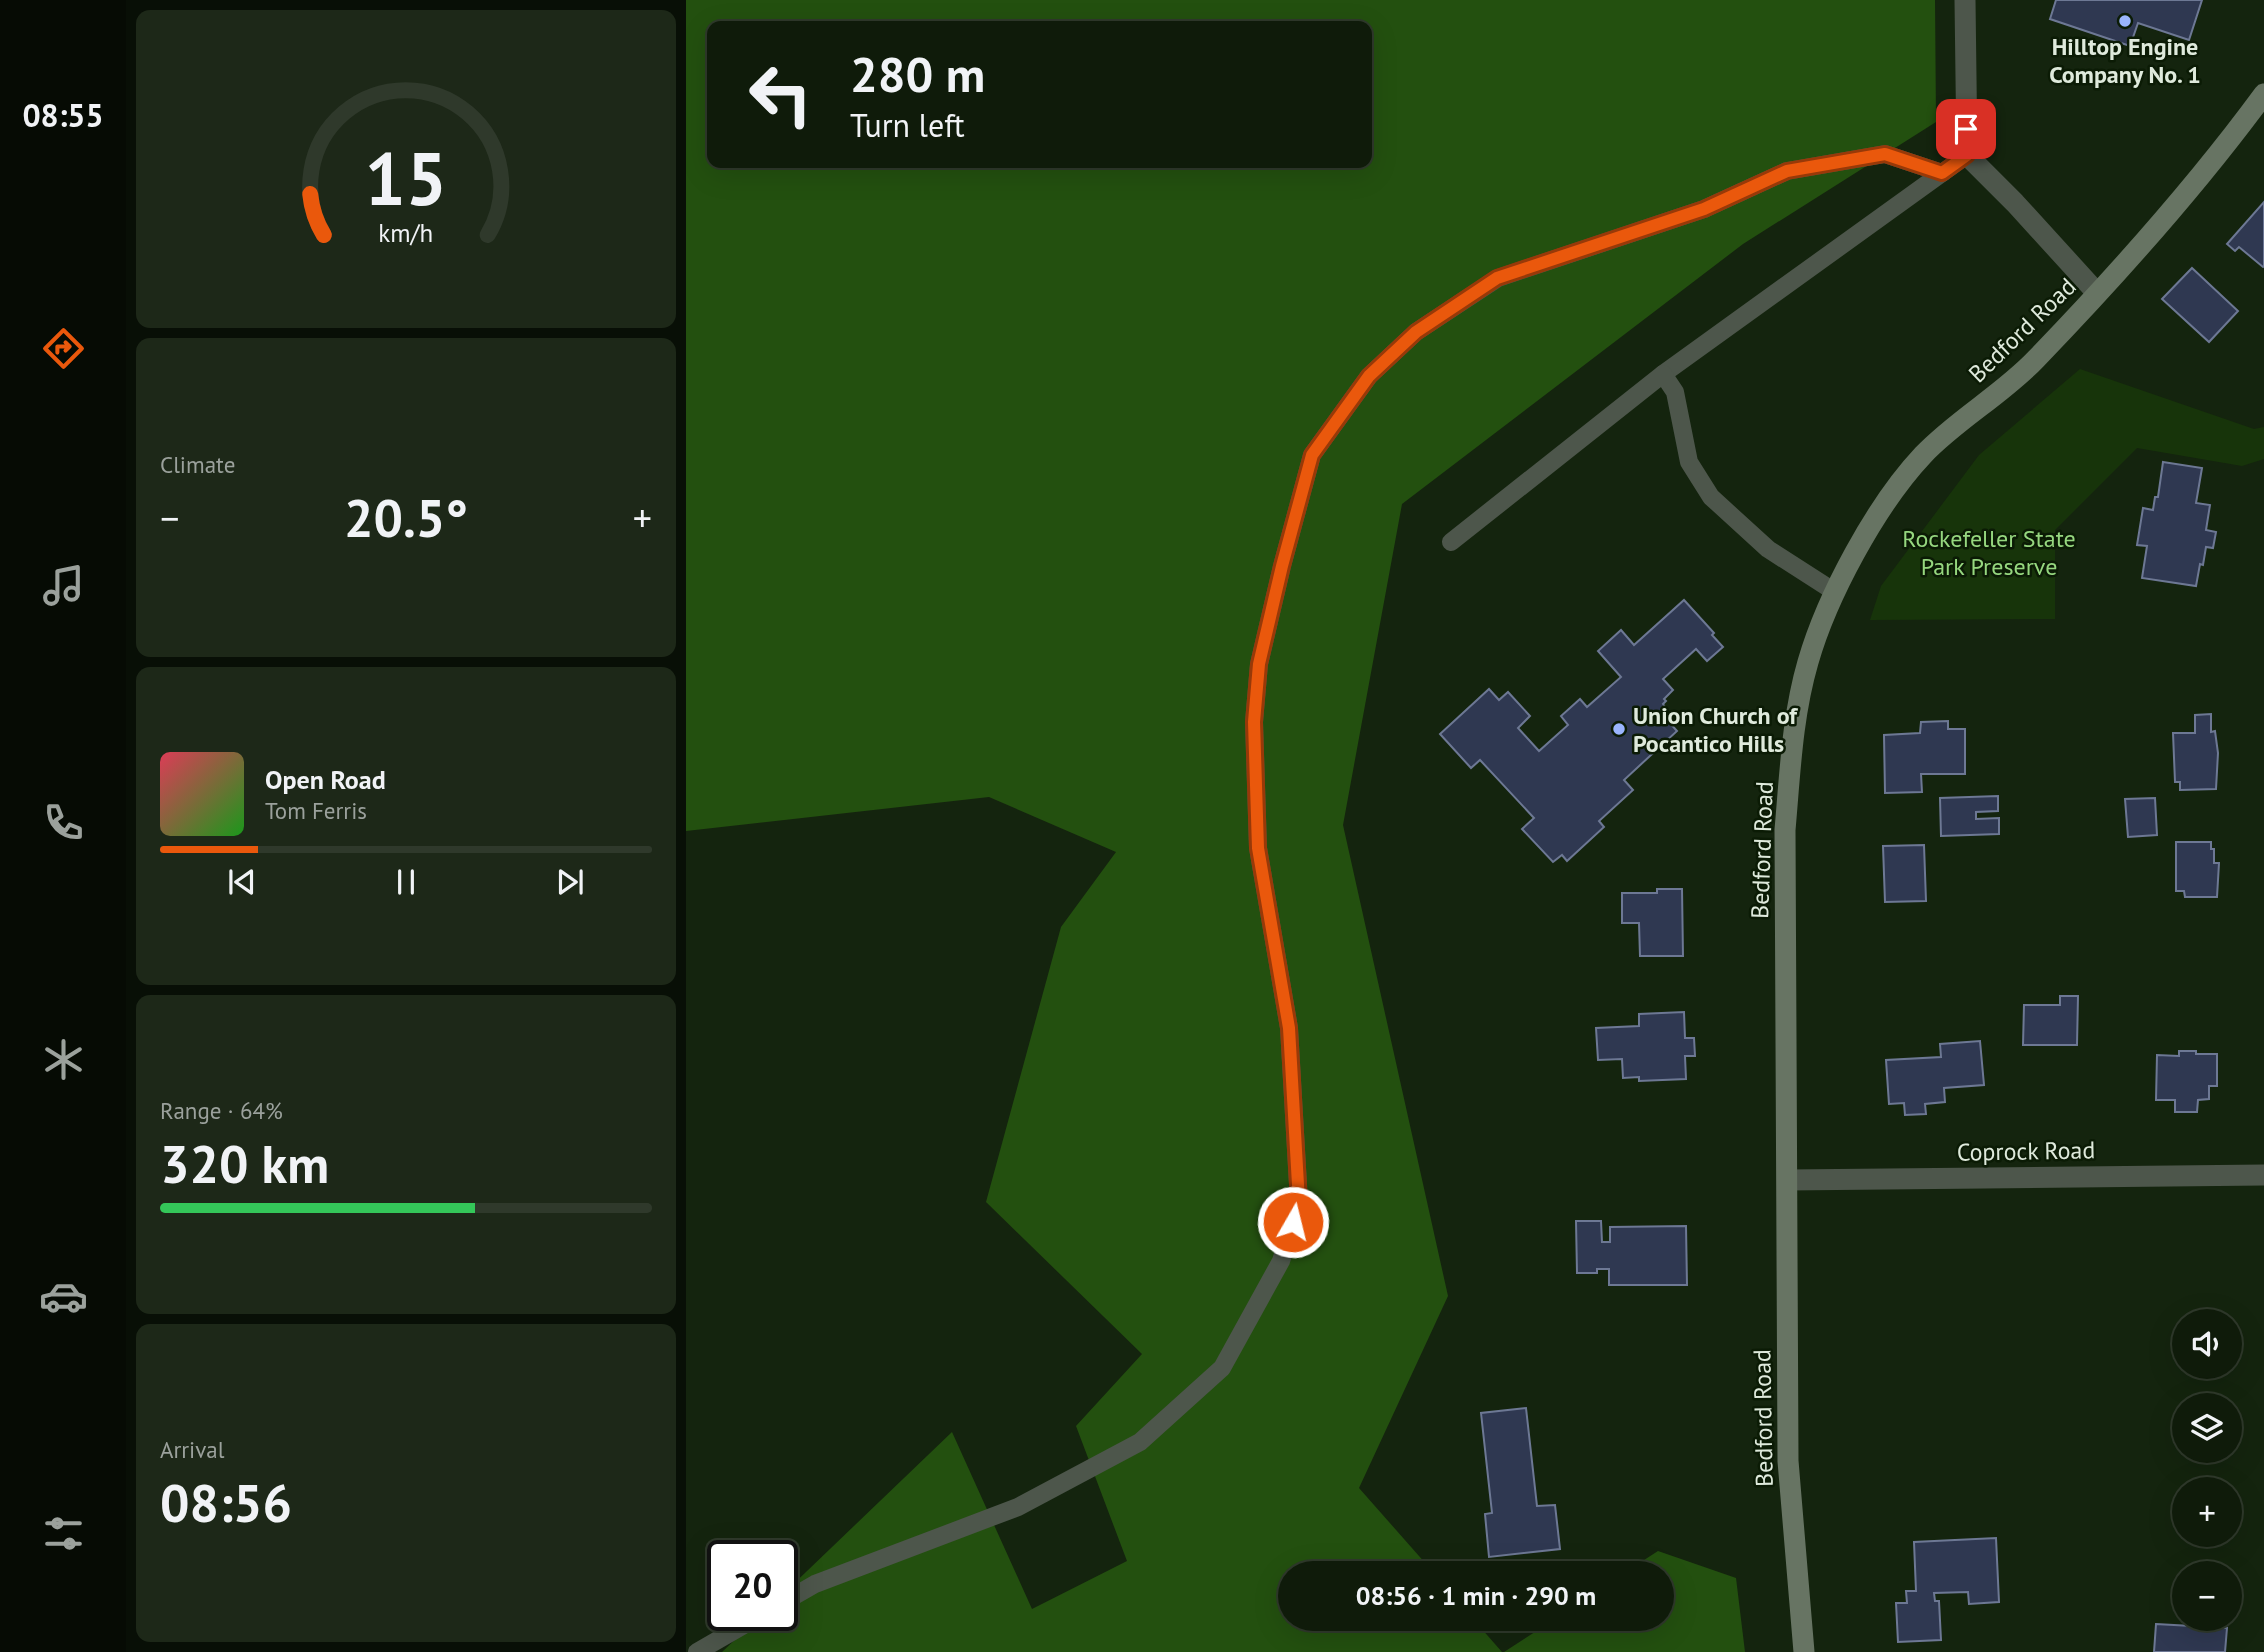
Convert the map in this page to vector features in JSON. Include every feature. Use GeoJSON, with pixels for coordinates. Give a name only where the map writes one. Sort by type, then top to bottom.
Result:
{"type":"FeatureCollection","features":[{"type":"Feature","properties":{"kind":"main road","name":"Bedford Road"},"geometry":{"type":"LineString","coordinates":[[1804,1652],[1788,1461],[1785,830],[1794,730],[1808,662],[1835,592],[1875,518],[1923,454],[2034,361],[2150,237],[2221,153],[2264,94]]}},
{"type":"Feature","properties":{"kind":"street"},"geometry":{"type":"LineString","coordinates":[[1965,0],[1967,155],[2097,293]]}},
{"type":"Feature","properties":{"kind":"street","name":"Coprock Road"},"geometry":{"type":"LineString","coordinates":[[1788,1180],[2264,1175]]}},
{"type":"Feature","properties":{"kind":"lane"},"geometry":{"type":"LineString","coordinates":[[798,1594],[816,1584],[1018,1507],[1140,1442],[1222,1368],[1281,1261],[1299,1202],[1289,1028],[1258,848],[1254,722],[1262,653],[1312,455],[1369,376],[1416,332],[1497,278],[1704,209],[1787,171],[1885,154],[1942,173]]}},
{"type":"Feature","properties":{"kind":"lane"},"geometry":{"type":"LineString","coordinates":[[1451,542],[1663,374],[1967,155]]}},
{"type":"Feature","properties":{"kind":"lane"},"geometry":{"type":"LineString","coordinates":[[1663,374],[1675,392],[1689,462],[1711,497],[1768,549],[1835,592]]}},
{"type":"Feature","properties":{"kind":"lane"},"geometry":{"type":"LineString","coordinates":[[696,1652],[733,1631]]}},
{"type":"Feature","properties":{"kind":"lane"},"geometry":{"type":"LineString","coordinates":[[1793,1652],[1804,1652]]}},
{"type":"Feature","properties":{"kind":"green space"},"geometry":{"type":"Polygon","coordinates":[[[686,0],[1935,0],[1936,122],[1743,244],[1402,504],[1343,825],[1448,1296],[1359,1488],[1423,1561],[1278,1561],[1278,1631],[1484,1631],[1502,1652],[722,1652],[744,1631],[798,1631],[798,1580],[952,1432],[1032,1609],[1127,1561],[1076,1426],[1142,1354],[986,1202],[1061,927],[1116,852],[989,797],[686,831],[686,0]]]}},
{"type":"Feature","properties":{"kind":"green space","name":"Rockefeller State Park Preserve"},"geometry":{"type":"Polygon","coordinates":[[[2080,369],[2254,429],[2264,427],[2264,459],[2242,466],[2137,448],[2055,530],[2055,619],[1870,620],[1881,586],[1979,455],[2080,369]]]}},
{"type":"Feature","properties":{"kind":"green space"},"geometry":{"type":"Polygon","coordinates":[[[1658,1551],[1736,1578],[1745,1652],[1504,1652],[1536,1631],[1674,1631],[1674,1561],[1643,1561],[1658,1551]]]}},
{"type":"Feature","properties":{"kind":"building","name":"Hilltop Engine Company No. 1"},"geometry":{"type":"Polygon","coordinates":[[[2056,0],[2202,0],[2189,40],[2138,23],[2130,46],[2050,19],[2056,0]]]}},
{"type":"Feature","properties":{"kind":"building"},"geometry":{"type":"Polygon","coordinates":[[[2264,202],[2263,267],[2239,247],[2235,251],[2227,244],[2264,202]]]}},
{"type":"Feature","properties":{"kind":"building"},"geometry":{"type":"Polygon","coordinates":[[[2192,268],[2238,311],[2209,342],[2162,299],[2192,268]]]}},
{"type":"Feature","properties":{"kind":"building"},"geometry":{"type":"Polygon","coordinates":[[[2163,462],[2202,468],[2196,503],[2210,505],[2206,530],[2216,532],[2213,548],[2206,547],[2196,586],[2142,578],[2147,546],[2137,545],[2143,508],[2153,510],[2155,497],[2158,497],[2163,462]]]}},
{"type":"Feature","properties":{"kind":"building","name":"Union Church of Pocantico Hills"},"geometry":{"type":"Polygon","coordinates":[[[1684,600],[1723,647],[1707,661],[1696,649],[1663,679],[1673,690],[1664,699],[1665,707],[1660,712],[1677,731],[1624,780],[1633,790],[1599,821],[1604,827],[1567,861],[1562,855],[1553,862],[1522,829],[1534,818],[1480,760],[1471,768],[1440,734],[1489,689],[1499,700],[1508,692],[1530,716],[1518,728],[1539,751],[1568,725],[1561,716],[1580,699],[1587,707],[1621,677],[1598,651],[1621,630],[1634,645],[1684,600]]]}},
{"type":"Feature","properties":{"kind":"building"},"geometry":{"type":"Polygon","coordinates":[[[2211,714],[2211,732],[2215,731],[2218,753],[2216,789],[2180,790],[2180,782],[2175,782],[2173,733],[2195,733],[2195,715],[2211,714]]]}},
{"type":"Feature","properties":{"kind":"building"},"geometry":{"type":"Polygon","coordinates":[[[1948,721],[1948,729],[1965,729],[1965,774],[1921,774],[1922,792],[1885,793],[1884,735],[1920,733],[1921,722],[1948,721]]]}},
{"type":"Feature","properties":{"kind":"building"},"geometry":{"type":"Polygon","coordinates":[[[1998,796],[1998,811],[1976,812],[1976,819],[1999,818],[1999,834],[1941,836],[1940,798],[1998,796]]]}},
{"type":"Feature","properties":{"kind":"building"},"geometry":{"type":"Polygon","coordinates":[[[2155,798],[2157,835],[2128,837],[2125,799],[2155,798]]]}},
{"type":"Feature","properties":{"kind":"building"},"geometry":{"type":"Polygon","coordinates":[[[2176,842],[2211,842],[2214,863],[2219,863],[2217,897],[2185,897],[2184,891],[2176,891],[2176,842]]]}},
{"type":"Feature","properties":{"kind":"building"},"geometry":{"type":"Polygon","coordinates":[[[1924,845],[1926,901],[1885,902],[1883,846],[1924,845]]]}},
{"type":"Feature","properties":{"kind":"building"},"geometry":{"type":"Polygon","coordinates":[[[1657,889],[1682,889],[1683,956],[1640,956],[1639,923],[1622,923],[1622,893],[1657,893],[1657,889]]]}},
{"type":"Feature","properties":{"kind":"building"},"geometry":{"type":"Polygon","coordinates":[[[2060,996],[2078,996],[2077,1045],[2023,1045],[2024,1005],[2060,1005],[2060,996]]]}},
{"type":"Feature","properties":{"kind":"building"},"geometry":{"type":"Polygon","coordinates":[[[1684,1012],[1685,1038],[1694,1038],[1695,1056],[1685,1056],[1686,1079],[1639,1081],[1639,1077],[1623,1078],[1622,1059],[1598,1060],[1596,1028],[1639,1026],[1639,1014],[1684,1012]]]}},
{"type":"Feature","properties":{"kind":"building"},"geometry":{"type":"Polygon","coordinates":[[[1980,1041],[1984,1085],[1944,1088],[1945,1102],[1925,1104],[1926,1114],[1905,1115],[1904,1103],[1889,1104],[1886,1060],[1941,1057],[1940,1044],[1980,1041]]]}},
{"type":"Feature","properties":{"kind":"building"},"geometry":{"type":"Polygon","coordinates":[[[2179,1051],[2217,1054],[2217,1086],[2209,1086],[2209,1099],[2198,1100],[2197,1112],[2175,1112],[2175,1100],[2156,1100],[2157,1055],[2179,1056],[2179,1051]]]}},
{"type":"Feature","properties":{"kind":"building"},"geometry":{"type":"Polygon","coordinates":[[[1576,1221],[1601,1221],[1602,1242],[1610,1242],[1610,1227],[1686,1226],[1687,1285],[1609,1285],[1609,1269],[1597,1269],[1597,1273],[1577,1273],[1576,1221]]]}},
{"type":"Feature","properties":{"kind":"building"},"geometry":{"type":"Polygon","coordinates":[[[1526,1408],[1537,1506],[1555,1505],[1560,1549],[1489,1557],[1485,1514],[1492,1513],[1481,1413],[1526,1408]]]}},
{"type":"Feature","properties":{"kind":"building"},"geometry":{"type":"Polygon","coordinates":[[[1996,1538],[1999,1602],[1969,1604],[1968,1592],[1934,1593],[1935,1601],[1939,1601],[1941,1640],[1898,1642],[1896,1603],[1907,1603],[1906,1591],[1916,1591],[1914,1542],[1996,1538]]]}},
{"type":"Feature","properties":{"kind":"building"},"geometry":{"type":"Polygon","coordinates":[[[2156,1624],[2172,1625],[2172,1631],[2227,1631],[2225,1652],[2154,1652],[2156,1624]]]}},
{"type":"Feature","properties":{"kind":"place","name":"Hilltop Engine Company No. 1"},"geometry":{"type":"Point","coordinates":[2125,21]}},
{"type":"Feature","properties":{"kind":"place","name":"Union Church of Pocantico Hills"},"geometry":{"type":"Point","coordinates":[1619,729]}},
{"type":"Feature","properties":{"kind":"route"},"geometry":{"type":"LineString","coordinates":[[1293,1222],[1299,1202],[1289,1028],[1258,848],[1254,722],[1259,664],[1312,455],[1369,376],[1416,332],[1497,278],[1704,209],[1787,171],[1885,154],[1942,173],[1967,155],[1966,129]]}}]}
